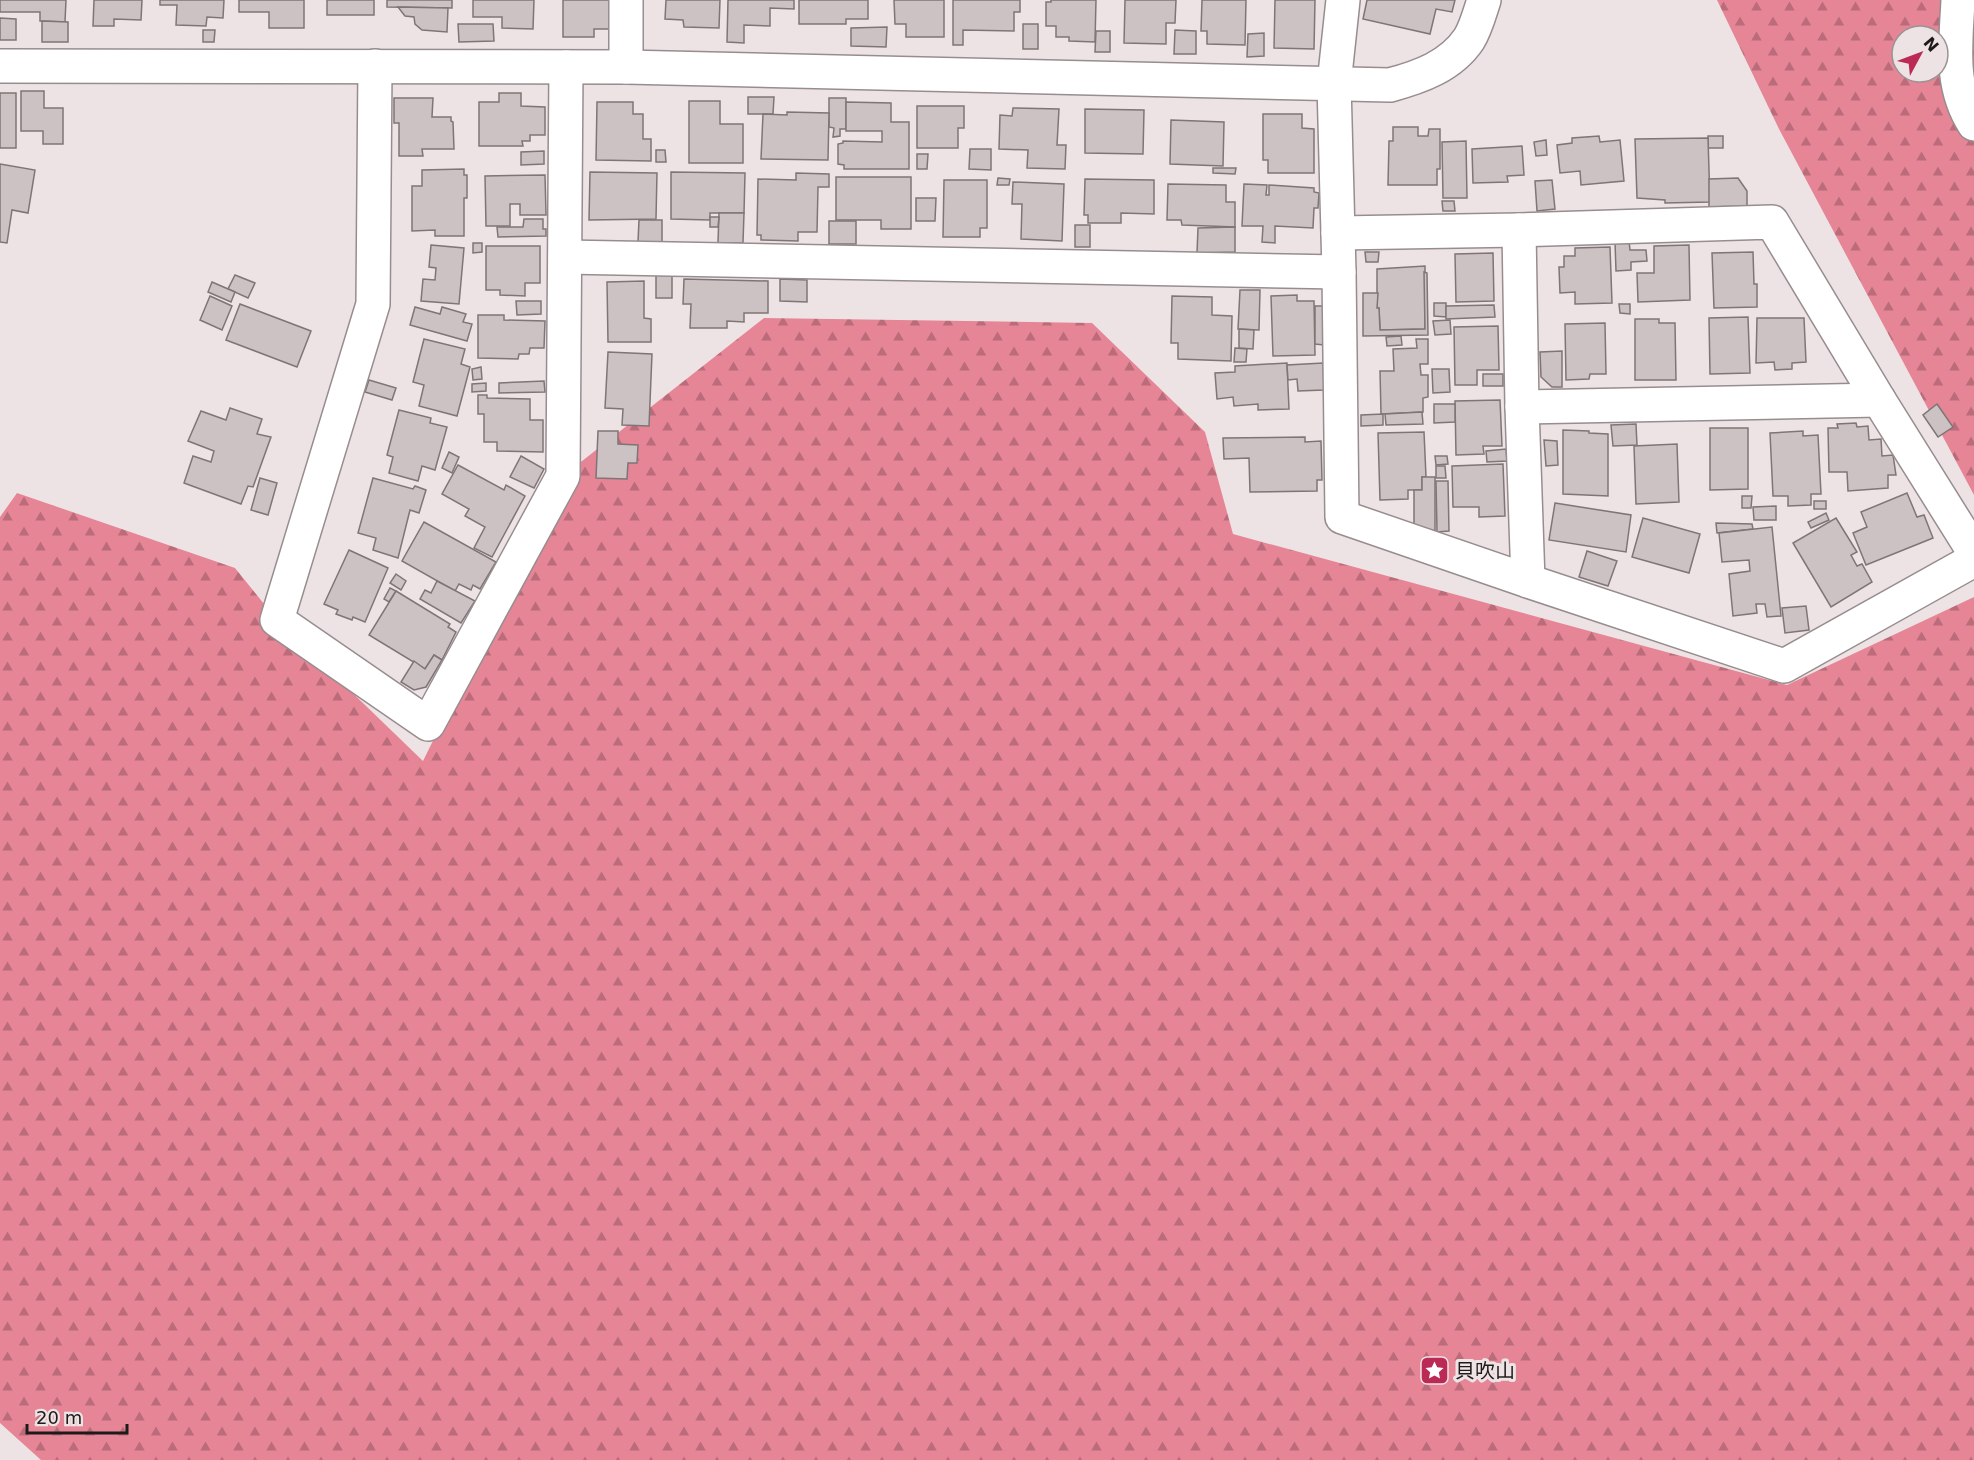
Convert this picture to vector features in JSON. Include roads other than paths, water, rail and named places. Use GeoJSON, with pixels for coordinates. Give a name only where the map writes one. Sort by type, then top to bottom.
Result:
{"type":"FeatureCollection","features":[{"type":"Feature","properties":{"kind":"street"},"geometry":{"type":"LineString","coordinates":[[626,0],[626,67]]}},
{"type":"Feature","properties":{"kind":"street"},"geometry":{"type":"LineString","coordinates":[[1343,0],[1334,84],[1342,517],[1784,666],[1974,560]]}},
{"type":"Feature","properties":{"kind":"street"},"geometry":{"type":"LineString","coordinates":[[0,66],[626,67],[1390,84],[1430,72],[1459,51],[1470,38],[1484,0]]}},
{"type":"Feature","properties":{"kind":"street"},"geometry":{"type":"LineString","coordinates":[[1958,0],[1955,61],[1957,83],[1962,104],[1974,124]]}},
{"type":"Feature","properties":{"kind":"street"},"geometry":{"type":"LineString","coordinates":[[375,66],[373,304],[277,620],[428,724],[563,476],[566,67]]}},
{"type":"Feature","properties":{"kind":"street"},"geometry":{"type":"LineString","coordinates":[[1338,232],[1519,230],[1772,222],[1974,552]]}},
{"type":"Feature","properties":{"kind":"street"},"geometry":{"type":"LineString","coordinates":[[1519,230],[1528,581]]}},
{"type":"Feature","properties":{"kind":"street"},"geometry":{"type":"LineString","coordinates":[[565,257],[1339,272]]}},
{"type":"Feature","properties":{"kind":"street"},"geometry":{"type":"LineString","coordinates":[[1522,407],[1880,400]]}},
{"type":"Feature","properties":{"kind":"place","name":"貝吹山"},"geometry":{"type":"Point","coordinates":[1434,1371]}}]}
